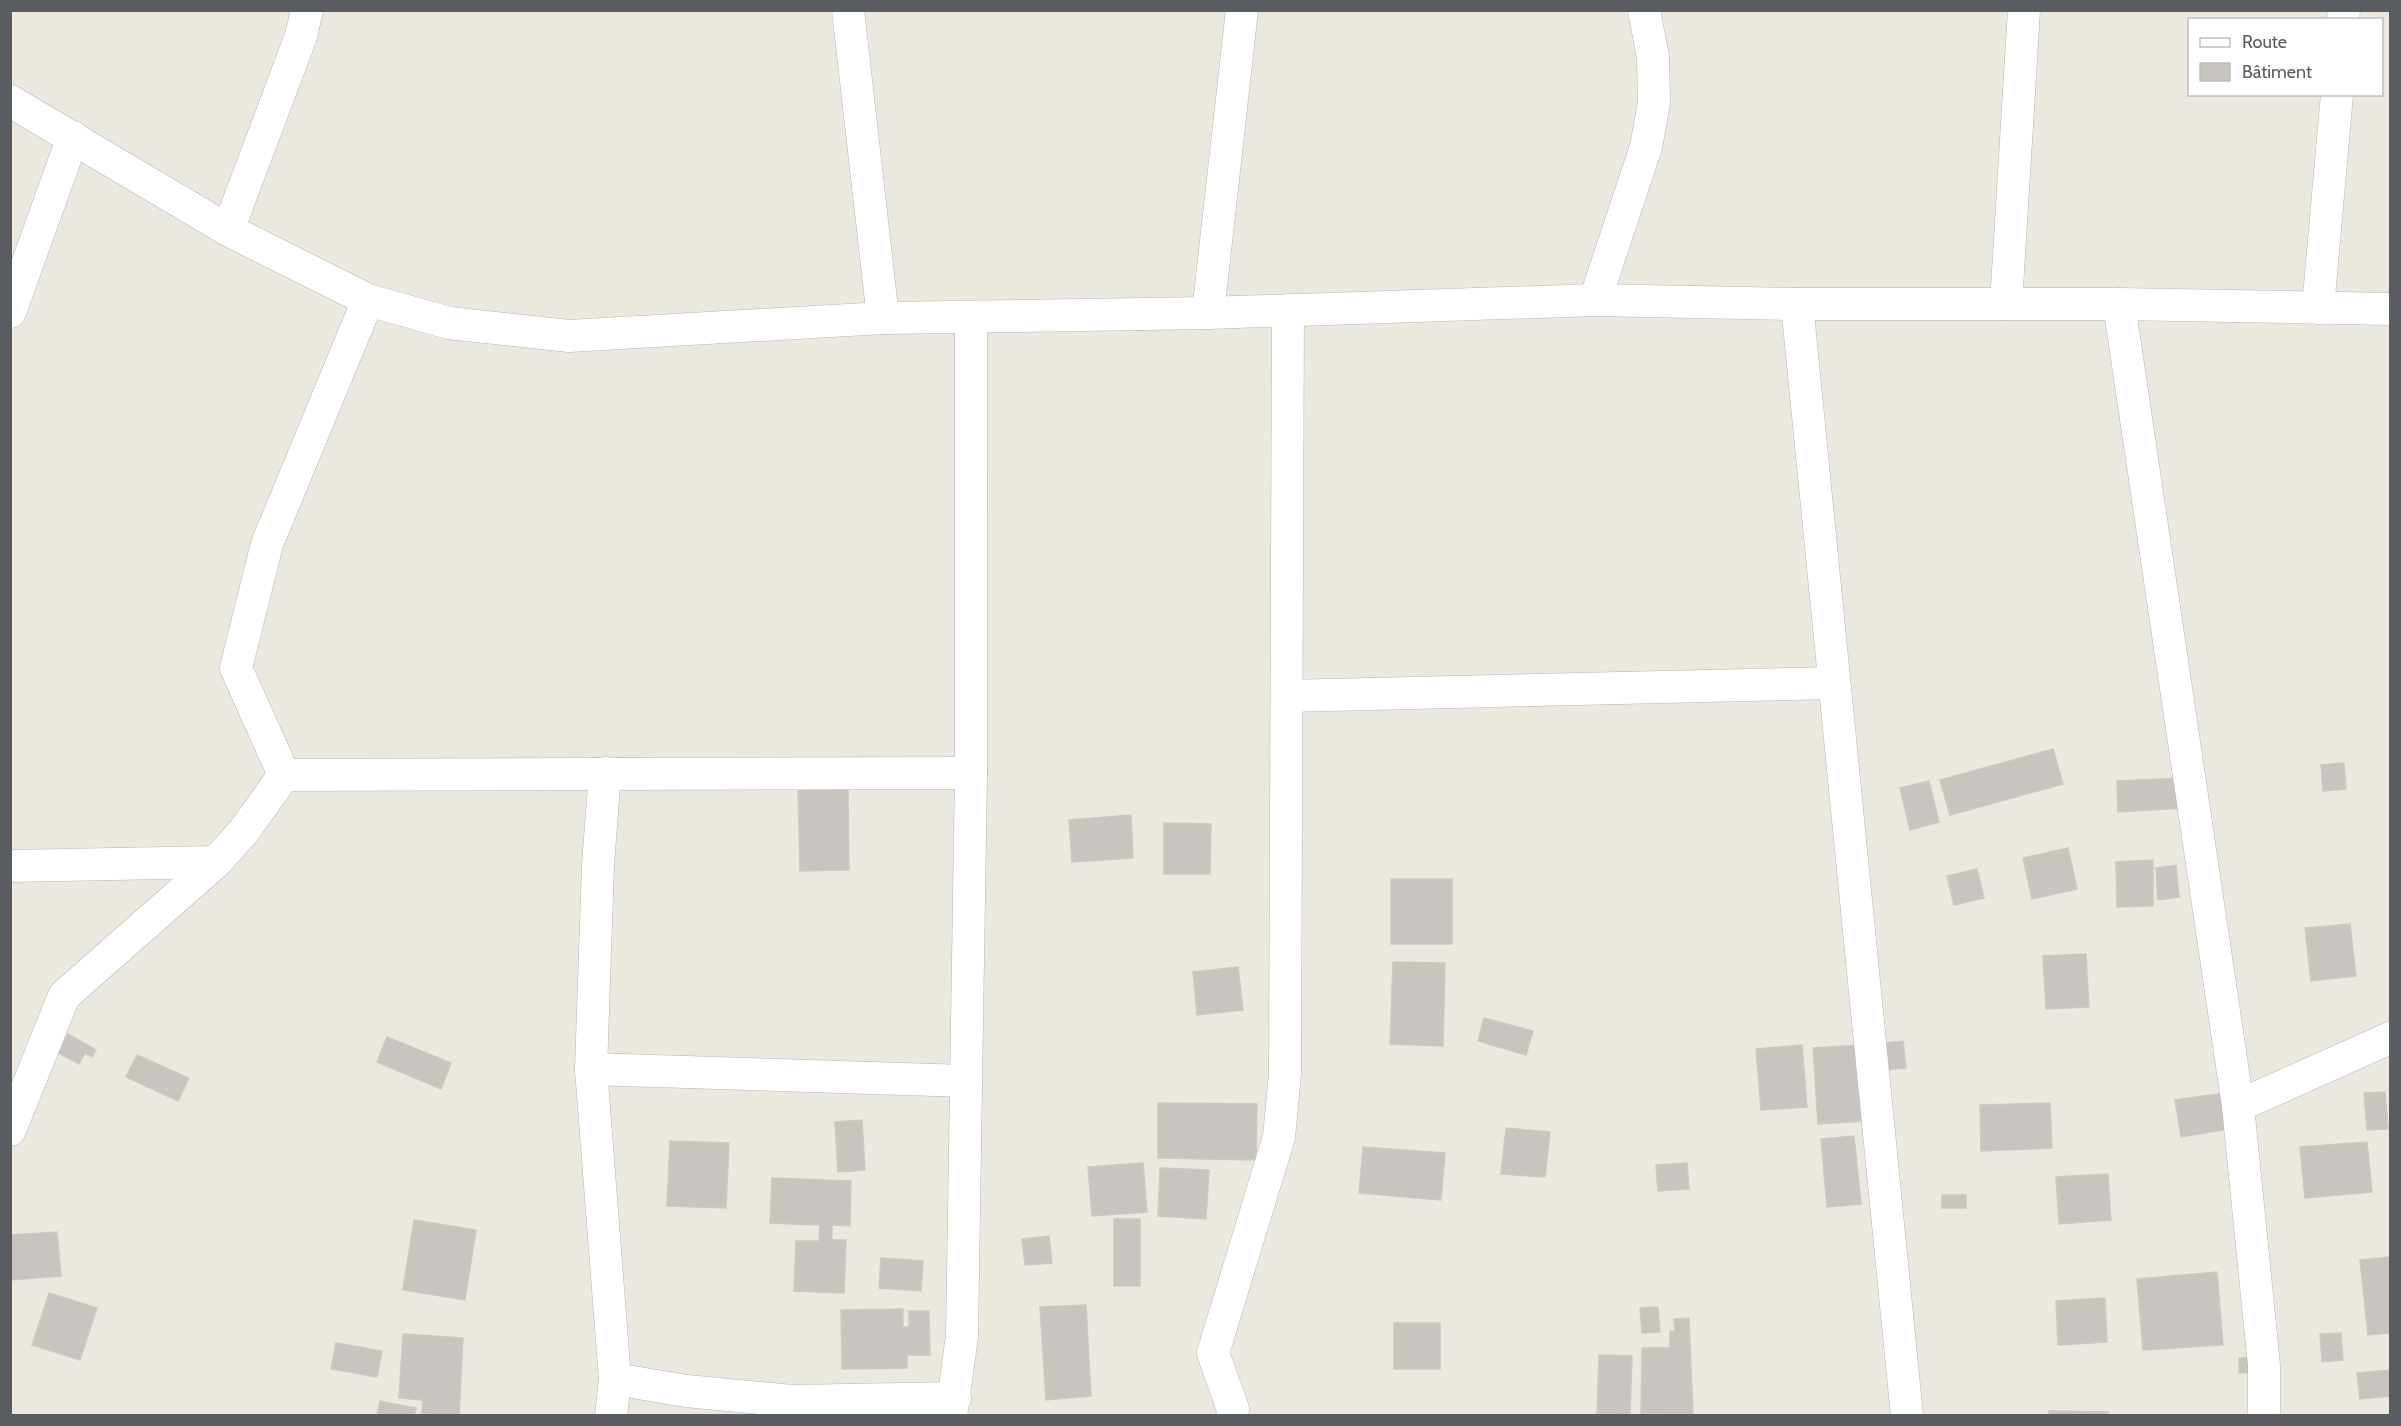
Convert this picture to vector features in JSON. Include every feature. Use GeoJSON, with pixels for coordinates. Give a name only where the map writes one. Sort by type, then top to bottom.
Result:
{"type":"FeatureCollection","features":[{"type":"Feature","properties":{"kind":"street"},"geometry":{"type":"LineString","coordinates":[[228,230],[308,10]]}},
{"type":"Feature","properties":{"kind":"street"},"geometry":{"type":"LineString","coordinates":[[848,10],[883,318]]}},
{"type":"Feature","properties":{"kind":"street"},"geometry":{"type":"LineString","coordinates":[[1208,313],[1242,10]]}},
{"type":"Feature","properties":{"kind":"street"},"geometry":{"type":"LineString","coordinates":[[1595,300],[1646,147],[1654,103],[1653,57],[1644,10]]}},
{"type":"Feature","properties":{"kind":"street"},"geometry":{"type":"LineString","coordinates":[[2006,304],[2024,10]]}},
{"type":"Feature","properties":{"kind":"street"},"geometry":{"type":"LineString","coordinates":[[2318,308],[2337,96]]}},
{"type":"Feature","properties":{"kind":"street"},"geometry":{"type":"LineString","coordinates":[[10,101],[228,230],[368,300],[449,323],[569,336],[883,318],[1208,313],[1595,300],[1797,304],[2119,304],[2391,309]]}},
{"type":"Feature","properties":{"kind":"street"},"geometry":{"type":"LineString","coordinates":[[10,312],[73,138]]}},
{"type":"Feature","properties":{"kind":"street"},"geometry":{"type":"LineString","coordinates":[[284,776],[236,668],[267,544],[368,300]]}},
{"type":"Feature","properties":{"kind":"street"},"geometry":{"type":"LineString","coordinates":[[1797,304],[1907,1416]]}},
{"type":"Feature","properties":{"kind":"street"},"geometry":{"type":"LineString","coordinates":[[2119,304],[2238,1106],[2264,1365],[2264,1416]]}},
{"type":"Feature","properties":{"kind":"street"},"geometry":{"type":"LineString","coordinates":[[1232,1416],[1233,1409],[1213,1353],[1279,1137],[1285,1074],[1288,310]]}},
{"type":"Feature","properties":{"kind":"street"},"geometry":{"type":"LineString","coordinates":[[615,1379],[686,1391],[792,1401],[953,1407],[962,1336],[971,773],[971,318]]}},
{"type":"Feature","properties":{"kind":"street"},"geometry":{"type":"LineString","coordinates":[[1287,696],[1834,683]]}},
{"type":"Feature","properties":{"kind":"street"},"geometry":{"type":"LineString","coordinates":[[604,773],[598,865],[591,1069],[615,1379],[611,1416]]}},
{"type":"Feature","properties":{"kind":"street"},"geometry":{"type":"LineString","coordinates":[[284,776],[971,773]]}},
{"type":"Feature","properties":{"kind":"street"},"geometry":{"type":"LineString","coordinates":[[10,1130],[64,996],[216,862],[244,831],[284,776]]}},
{"type":"Feature","properties":{"kind":"street"},"geometry":{"type":"LineString","coordinates":[[10,866],[216,862]]}},
{"type":"Feature","properties":{"kind":"street"},"geometry":{"type":"LineString","coordinates":[[2238,1106],[2391,1038]]}},
{"type":"Feature","properties":{"kind":"street"},"geometry":{"type":"LineString","coordinates":[[591,1069],[966,1081]]}},
{"type":"Feature","properties":{"kind":"building"},"geometry":{"type":"Polygon","coordinates":[[[2053,749],[2063,784],[1950,815],[1940,780],[2053,749]]]}},
{"type":"Feature","properties":{"kind":"building"},"geometry":{"type":"Polygon","coordinates":[[[2344,763],[2346,789],[2323,791],[2321,765],[2344,763]]]}},
{"type":"Feature","properties":{"kind":"building"},"geometry":{"type":"Polygon","coordinates":[[[2185,778],[2186,808],[2118,812],[2117,781],[2185,778]]]}},
{"type":"Feature","properties":{"kind":"building"},"geometry":{"type":"Polygon","coordinates":[[[1929,781],[1939,822],[1910,830],[1900,788],[1929,781]]]}},
{"type":"Feature","properties":{"kind":"building"},"geometry":{"type":"Polygon","coordinates":[[[848,789],[849,870],[800,871],[798,790],[848,789]]]}},
{"type":"Feature","properties":{"kind":"building"},"geometry":{"type":"Polygon","coordinates":[[[1131,815],[1133,858],[1072,862],[1069,820],[1131,815]]]}},
{"type":"Feature","properties":{"kind":"building"},"geometry":{"type":"Polygon","coordinates":[[[1164,823],[1211,824],[1210,874],[1164,874],[1164,823]]]}},
{"type":"Feature","properties":{"kind":"building"},"geometry":{"type":"Polygon","coordinates":[[[2068,848],[2077,889],[2032,899],[2023,858],[2068,848]]]}},
{"type":"Feature","properties":{"kind":"building"},"geometry":{"type":"Polygon","coordinates":[[[2153,860],[2153,906],[2117,907],[2116,862],[2153,860]]]}},
{"type":"Feature","properties":{"kind":"building"},"geometry":{"type":"Polygon","coordinates":[[[2176,865],[2179,897],[2158,900],[2156,868],[2176,865]]]}},
{"type":"Feature","properties":{"kind":"building"},"geometry":{"type":"Polygon","coordinates":[[[1977,869],[1984,898],[1954,905],[1947,876],[1977,869]]]}},
{"type":"Feature","properties":{"kind":"building"},"geometry":{"type":"Polygon","coordinates":[[[1391,879],[1452,879],[1452,944],[1391,944],[1391,879]]]}},
{"type":"Feature","properties":{"kind":"building"},"geometry":{"type":"Polygon","coordinates":[[[2350,924],[2356,976],[2311,981],[2305,928],[2350,924]]]}},
{"type":"Feature","properties":{"kind":"building"},"geometry":{"type":"Polygon","coordinates":[[[2086,954],[2089,1007],[2046,1009],[2043,956],[2086,954]]]}},
{"type":"Feature","properties":{"kind":"building"},"geometry":{"type":"Polygon","coordinates":[[[1393,962],[1445,963],[1443,1046],[1390,1044],[1393,962]]]}},
{"type":"Feature","properties":{"kind":"building"},"geometry":{"type":"Polygon","coordinates":[[[1238,967],[1243,1010],[1197,1015],[1193,972],[1238,967]]]}},
{"type":"Feature","properties":{"kind":"building"},"geometry":{"type":"Polygon","coordinates":[[[1484,1018],[1533,1031],[1526,1055],[1478,1041],[1484,1018]]]}},
{"type":"Feature","properties":{"kind":"building"},"geometry":{"type":"Polygon","coordinates":[[[68,1034],[96,1050],[92,1057],[85,1053],[79,1064],[58,1053],[68,1034]]]}},
{"type":"Feature","properties":{"kind":"building"},"geometry":{"type":"Polygon","coordinates":[[[387,1037],[451,1063],[441,1089],[377,1062],[387,1037]]]}},
{"type":"Feature","properties":{"kind":"building"},"geometry":{"type":"Polygon","coordinates":[[[1903,1041],[1906,1068],[1878,1070],[1875,1044],[1903,1041]]]}},
{"type":"Feature","properties":{"kind":"building"},"geometry":{"type":"Polygon","coordinates":[[[1802,1045],[1807,1107],[1761,1110],[1756,1049],[1802,1045]]]}},
{"type":"Feature","properties":{"kind":"building"},"geometry":{"type":"Polygon","coordinates":[[[1861,1045],[1866,1121],[1818,1124],[1813,1048],[1861,1045]]]}},
{"type":"Feature","properties":{"kind":"building"},"geometry":{"type":"Polygon","coordinates":[[[137,1055],[189,1078],[178,1101],[126,1077],[137,1055]]]}},
{"type":"Feature","properties":{"kind":"building"},"geometry":{"type":"Polygon","coordinates":[[[2385,1092],[2388,1129],[2367,1130],[2364,1093],[2385,1092]]]}},
{"type":"Feature","properties":{"kind":"building"},"geometry":{"type":"Polygon","coordinates":[[[2225,1093],[2231,1129],[2181,1137],[2175,1100],[2225,1093]]]}},
{"type":"Feature","properties":{"kind":"building"},"geometry":{"type":"Polygon","coordinates":[[[1158,1103],[1257,1104],[1256,1160],[1158,1158],[1158,1103]]]}},
{"type":"Feature","properties":{"kind":"building"},"geometry":{"type":"Polygon","coordinates":[[[2050,1103],[2052,1148],[1981,1151],[1980,1105],[2050,1103]]]}},
{"type":"Feature","properties":{"kind":"building"},"geometry":{"type":"Polygon","coordinates":[[[862,1120],[865,1170],[838,1172],[835,1122],[862,1120]]]}},
{"type":"Feature","properties":{"kind":"building"},"geometry":{"type":"Polygon","coordinates":[[[1506,1128],[1550,1132],[1545,1177],[1501,1174],[1506,1128]]]}},
{"type":"Feature","properties":{"kind":"building"},"geometry":{"type":"Polygon","coordinates":[[[1854,1136],[1861,1204],[1827,1207],[1821,1139],[1854,1136]]]}},
{"type":"Feature","properties":{"kind":"building"},"geometry":{"type":"Polygon","coordinates":[[[670,1141],[729,1143],[726,1208],[667,1206],[670,1141]]]}},
{"type":"Feature","properties":{"kind":"building"},"geometry":{"type":"Polygon","coordinates":[[[2367,1142],[2372,1192],[2305,1198],[2300,1147],[2367,1142]]]}},
{"type":"Feature","properties":{"kind":"building"},"geometry":{"type":"Polygon","coordinates":[[[1363,1147],[1445,1153],[1441,1200],[1359,1193],[1363,1147]]]}},
{"type":"Feature","properties":{"kind":"building"},"geometry":{"type":"Polygon","coordinates":[[[1143,1163],[1147,1212],[1092,1216],[1088,1167],[1143,1163]]]}},
{"type":"Feature","properties":{"kind":"building"},"geometry":{"type":"Polygon","coordinates":[[[1687,1163],[1689,1189],[1658,1191],[1656,1165],[1687,1163]]]}},
{"type":"Feature","properties":{"kind":"building"},"geometry":{"type":"Polygon","coordinates":[[[1160,1168],[1209,1170],[1206,1219],[1158,1216],[1160,1168]]]}},
{"type":"Feature","properties":{"kind":"building"},"geometry":{"type":"Polygon","coordinates":[[[2108,1174],[2111,1220],[2059,1224],[2056,1177],[2108,1174]]]}},
{"type":"Feature","properties":{"kind":"building"},"geometry":{"type":"Polygon","coordinates":[[[772,1178],[851,1181],[850,1226],[832,1225],[832,1240],[846,1240],[844,1293],[794,1291],[796,1241],[819,1241],[820,1225],[770,1223],[772,1178]]]}},
{"type":"Feature","properties":{"kind":"building"},"geometry":{"type":"Polygon","coordinates":[[[1942,1195],[1966,1195],[1966,1208],[1942,1208],[1942,1195]]]}},
{"type":"Feature","properties":{"kind":"building"},"geometry":{"type":"Polygon","coordinates":[[[1114,1219],[1140,1219],[1140,1286],[1114,1286],[1114,1219]]]}},
{"type":"Feature","properties":{"kind":"building"},"geometry":{"type":"Polygon","coordinates":[[[414,1220],[476,1230],[465,1300],[403,1290],[414,1220]]]}},
{"type":"Feature","properties":{"kind":"building"},"geometry":{"type":"Polygon","coordinates":[[[57,1232],[61,1276],[10,1280],[10,1235],[57,1232]]]}},
{"type":"Feature","properties":{"kind":"building"},"geometry":{"type":"Polygon","coordinates":[[[1049,1236],[1052,1263],[1025,1265],[1022,1239],[1049,1236]]]}},
{"type":"Feature","properties":{"kind":"building"},"geometry":{"type":"Polygon","coordinates":[[[2390,1257],[2390,1333],[2368,1335],[2360,1260],[2390,1257]]]}},
{"type":"Feature","properties":{"kind":"building"},"geometry":{"type":"Polygon","coordinates":[[[881,1258],[923,1261],[921,1291],[879,1288],[881,1258]]]}},
{"type":"Feature","properties":{"kind":"building"},"geometry":{"type":"Polygon","coordinates":[[[2217,1272],[2223,1345],[2143,1350],[2137,1279],[2217,1272]]]}},
{"type":"Feature","properties":{"kind":"building"},"geometry":{"type":"Polygon","coordinates":[[[49,1293],[97,1308],[80,1360],[32,1345],[49,1293]]]}},
{"type":"Feature","properties":{"kind":"building"},"geometry":{"type":"Polygon","coordinates":[[[2105,1298],[2107,1342],[2058,1345],[2056,1301],[2105,1298]]]}},
{"type":"Feature","properties":{"kind":"building"},"geometry":{"type":"Polygon","coordinates":[[[1086,1305],[1091,1396],[1046,1400],[1040,1307],[1086,1305]]]}},
{"type":"Feature","properties":{"kind":"building"},"geometry":{"type":"Polygon","coordinates":[[[1658,1307],[1660,1332],[1642,1333],[1640,1308],[1658,1307]]]}},
{"type":"Feature","properties":{"kind":"building"},"geometry":{"type":"Polygon","coordinates":[[[903,1309],[903,1327],[909,1327],[909,1311],[929,1311],[930,1355],[907,1355],[907,1368],[842,1369],[841,1310],[903,1309]]]}},
{"type":"Feature","properties":{"kind":"building"},"geometry":{"type":"Polygon","coordinates":[[[1689,1318],[1693,1415],[1641,1413],[1642,1348],[1670,1348],[1670,1331],[1675,1331],[1674,1319],[1689,1318]]]}},
{"type":"Feature","properties":{"kind":"building"},"geometry":{"type":"Polygon","coordinates":[[[1394,1323],[1440,1323],[1440,1369],[1394,1369],[1394,1323]]]}},
{"type":"Feature","properties":{"kind":"building"},"geometry":{"type":"Polygon","coordinates":[[[2341,1333],[2343,1360],[2322,1362],[2320,1334],[2341,1333]]]}},
{"type":"Feature","properties":{"kind":"building"},"geometry":{"type":"Polygon","coordinates":[[[403,1334],[463,1338],[459,1416],[422,1414],[423,1400],[399,1398],[403,1334]]]}},
{"type":"Feature","properties":{"kind":"building"},"geometry":{"type":"Polygon","coordinates":[[[336,1343],[382,1351],[377,1377],[331,1369],[336,1343]]]}},
{"type":"Feature","properties":{"kind":"building"},"geometry":{"type":"Polygon","coordinates":[[[1599,1355],[1632,1356],[1630,1415],[1597,1414],[1599,1355]]]}},
{"type":"Feature","properties":{"kind":"building"},"geometry":{"type":"Polygon","coordinates":[[[2260,1357],[2260,1372],[2239,1373],[2239,1358],[2260,1357]]]}},
{"type":"Feature","properties":{"kind":"building"},"geometry":{"type":"Polygon","coordinates":[[[2390,1370],[2390,1396],[2360,1399],[2357,1373],[2390,1370]]]}},
{"type":"Feature","properties":{"kind":"building"},"geometry":{"type":"Polygon","coordinates":[[[380,1401],[416,1408],[414,1416],[377,1415],[380,1401]]]}},
{"type":"Feature","properties":{"kind":"building"},"geometry":{"type":"Polygon","coordinates":[[[2049,1411],[2108,1412],[2108,1416],[2049,1416],[2049,1411]]]}}]}
